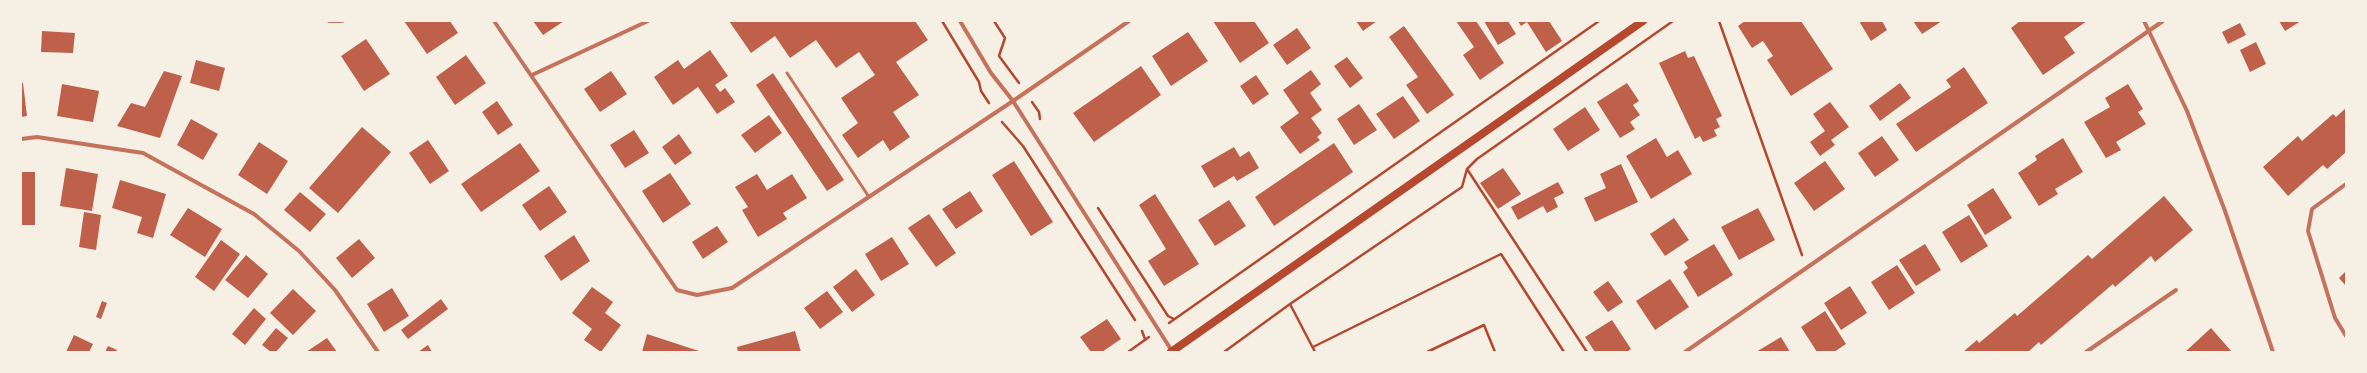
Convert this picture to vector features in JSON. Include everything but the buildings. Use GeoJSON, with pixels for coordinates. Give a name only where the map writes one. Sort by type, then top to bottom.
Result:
{"type":"FeatureCollection","features":[{"type":"Feature","properties":{"kind":"main road"},"geometry":{"type":"LineString","coordinates":[[1172,352],[1644,21]]}},
{"type":"Feature","properties":{"kind":"street"},"geometry":{"type":"LineString","coordinates":[[329,21],[342,21]]}},
{"type":"Feature","properties":{"kind":"street"},"geometry":{"type":"LineString","coordinates":[[494,21],[677,290],[697,295],[732,288],[1013,102],[1129,21]]}},
{"type":"Feature","properties":{"kind":"street"},"geometry":{"type":"LineString","coordinates":[[532,76],[648,21]]}},
{"type":"Feature","properties":{"kind":"street"},"geometry":{"type":"LineString","coordinates":[[960,21],[991,73],[1013,102],[1172,352]]}},
{"type":"Feature","properties":{"kind":"street"},"geometry":{"type":"LineString","coordinates":[[2144,21],[2190,118],[2225,211],[2273,352]]}},
{"type":"Feature","properties":{"kind":"street"},"geometry":{"type":"LineString","coordinates":[[1685,352],[2163,21]]}},
{"type":"Feature","properties":{"kind":"street"},"geometry":{"type":"LineString","coordinates":[[21,139],[37,137],[143,153],[254,214],[299,251],[335,290],[378,352]]}},
{"type":"Feature","properties":{"kind":"street"},"geometry":{"type":"LineString","coordinates":[[2346,184],[2312,209],[2308,231],[2335,318],[2346,336]]}},
{"type":"Feature","properties":{"kind":"street"},"geometry":{"type":"LineString","coordinates":[[2086,352],[2176,290]]}},
{"type":"Feature","properties":{"kind":"lane"},"geometry":{"type":"LineString","coordinates":[[787,73],[869,197]]}},
{"type":"Feature","properties":{"kind":"path"},"geometry":{"type":"LineString","coordinates":[[942,21],[996,113],[1023,146],[1143,332],[1145,340]]}},
{"type":"Feature","properties":{"kind":"path"},"geometry":{"type":"LineString","coordinates":[[994,21],[1005,38],[999,56],[1026,92],[1039,112],[1040,119]]}},
{"type":"Feature","properties":{"kind":"path"},"geometry":{"type":"LineString","coordinates":[[1128,352],[1599,21]]}},
{"type":"Feature","properties":{"kind":"path"},"geometry":{"type":"LineString","coordinates":[[1224,352],[1290,304],[1462,187],[1467,169],[1477,159],[1674,21]]}},
{"type":"Feature","properties":{"kind":"path"},"geometry":{"type":"LineString","coordinates":[[1719,21],[1806,267]]}},
{"type":"Feature","properties":{"kind":"path"},"geometry":{"type":"LineString","coordinates":[[1467,169],[1588,352]]}},
{"type":"Feature","properties":{"kind":"path"},"geometry":{"type":"LineString","coordinates":[[1313,347],[1501,254],[1564,352]]}},
{"type":"Feature","properties":{"kind":"path"},"geometry":{"type":"LineString","coordinates":[[1290,304],[1315,352]]}},
{"type":"Feature","properties":{"kind":"path"},"geometry":{"type":"LineString","coordinates":[[1427,352],[1484,325],[1495,352]]}}]}
